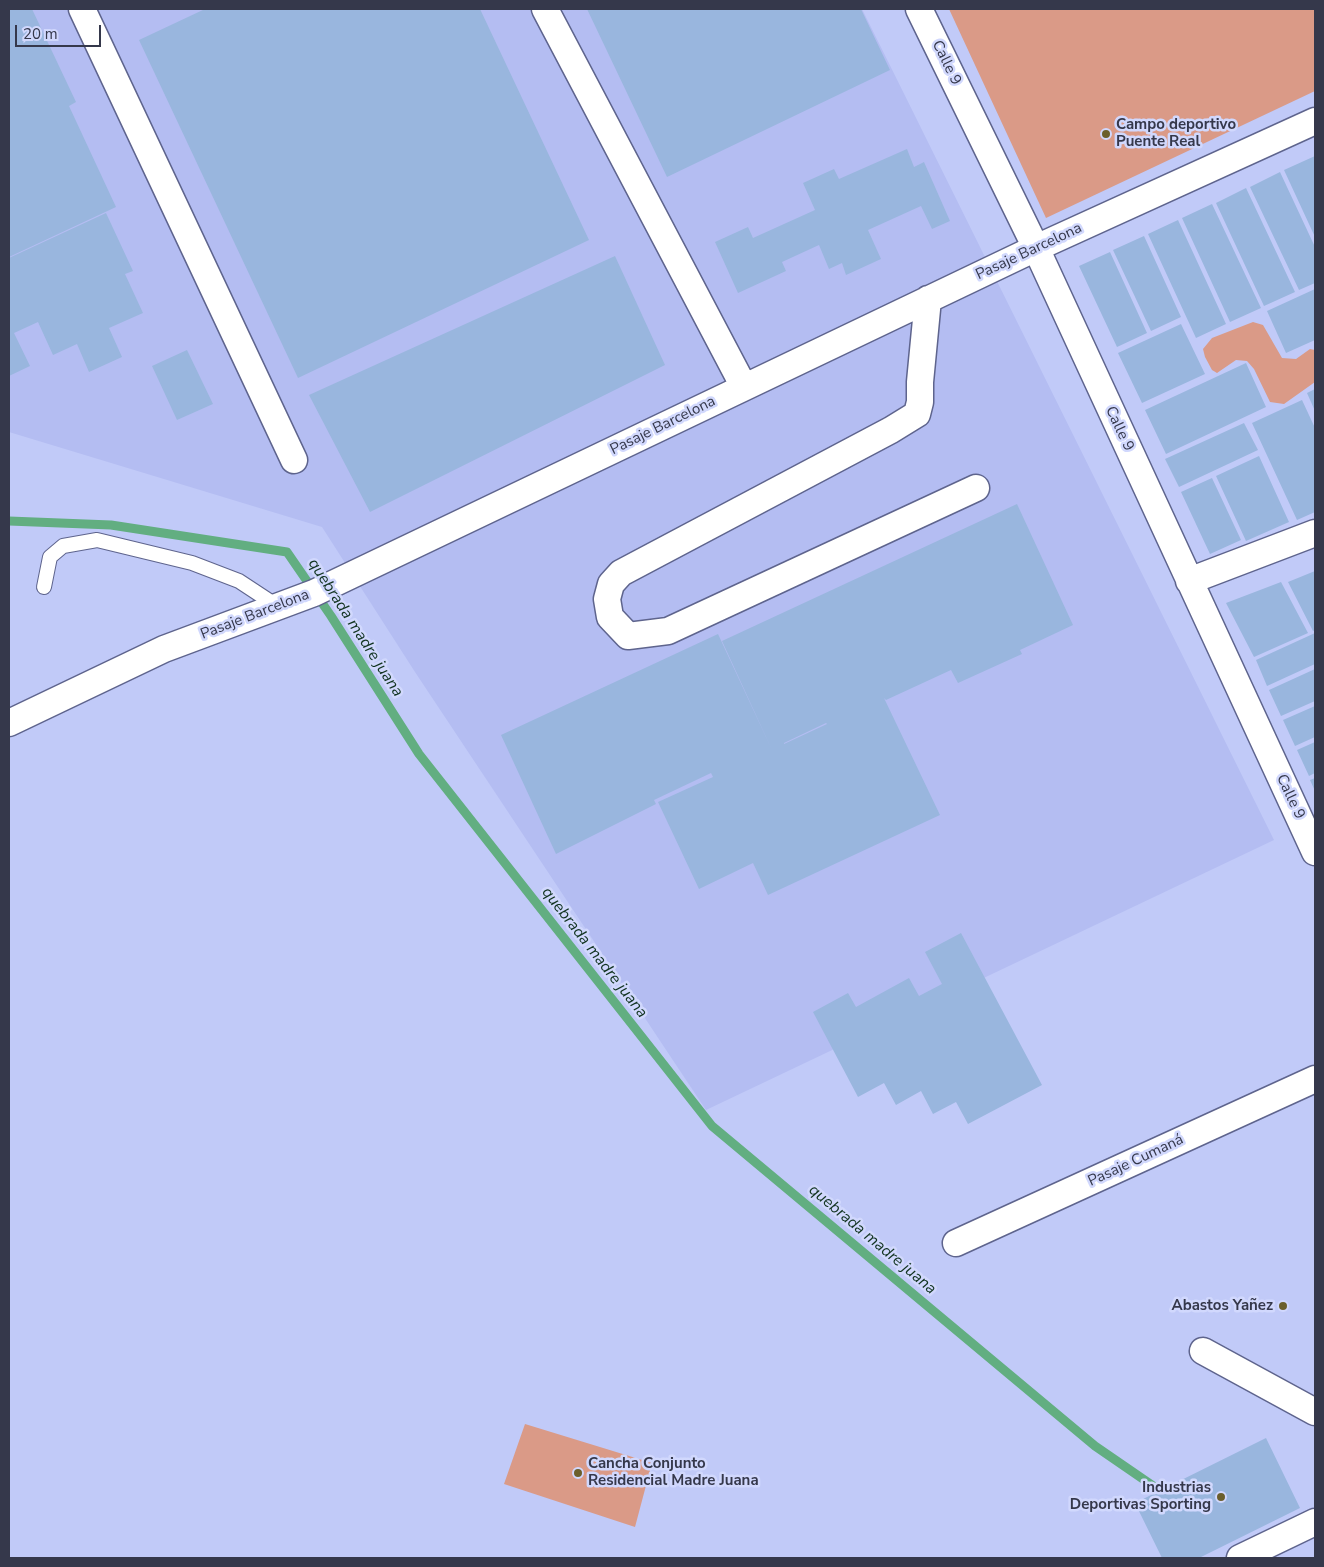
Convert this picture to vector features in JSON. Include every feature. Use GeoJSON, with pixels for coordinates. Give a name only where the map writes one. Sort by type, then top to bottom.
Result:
{"type":"FeatureCollection","features":[{"type":"Feature","properties":{"kind":"street"},"geometry":{"type":"LineString","coordinates":[[82,9],[294,460]]}},
{"type":"Feature","properties":{"kind":"street"},"geometry":{"type":"LineString","coordinates":[[545,9],[744,387]]}},
{"type":"Feature","properties":{"kind":"street","name":"Calle 9"},"geometry":{"type":"LineString","coordinates":[[919,9],[1036,248],[1315,852]]}},
{"type":"Feature","properties":{"kind":"street","name":"Pasaje Barcelona"},"geometry":{"type":"LineString","coordinates":[[9,723],[164,649],[314,593],[1036,248],[1315,121]]}},
{"type":"Feature","properties":{"kind":"street"},"geometry":{"type":"LineString","coordinates":[[928,299],[920,382],[920,402],[917,414],[891,430],[621,573],[611,584],[607,599],[610,617],[628,636],[668,631],[976,488]]}},
{"type":"Feature","properties":{"kind":"street"},"geometry":{"type":"LineString","coordinates":[[1189,581],[1315,533]]}},
{"type":"Feature","properties":{"kind":"street","name":"Pasaje Cumaná"},"geometry":{"type":"LineString","coordinates":[[956,1244],[1315,1079]]}},
{"type":"Feature","properties":{"kind":"street"},"geometry":{"type":"LineString","coordinates":[[1203,1351],[1315,1412]]}},
{"type":"Feature","properties":{"kind":"street"},"geometry":{"type":"LineString","coordinates":[[1240,1558],[1312,1532]]}},
{"type":"Feature","properties":{"kind":"lane"},"geometry":{"type":"LineString","coordinates":[[44,587],[50,557],[63,546],[97,540],[192,563],[239,581],[278,606]]}},
{"type":"Feature","properties":{"kind":"shaded area"},"geometry":{"type":"Polygon","coordinates":[[[9,9],[862,9],[1274,840],[706,1110],[415,672],[322,527],[9,432],[9,9]]]}},
{"type":"Feature","properties":{"kind":"shaded area","name":"Campo deportivo Puente Real"},"geometry":{"type":"Polygon","coordinates":[[[949,9],[1315,9],[1315,91],[1046,218],[949,9]]]}},
{"type":"Feature","properties":{"kind":"shaded area"},"geometry":{"type":"Polygon","coordinates":[[[1253,322],[1263,325],[1282,358],[1296,359],[1310,349],[1315,350],[1315,382],[1284,404],[1270,402],[1254,369],[1247,361],[1236,360],[1217,373],[1212,370],[1205,357],[1203,349],[1212,338],[1253,322]]]}},
{"type":"Feature","properties":{"kind":"shaded area","name":"Cancha Conjunto Residencial Madre Juana"},"geometry":{"type":"Polygon","coordinates":[[[525,1424],[652,1463],[635,1527],[504,1484],[525,1424]]]}},
{"type":"Feature","properties":{"kind":"building"},"geometry":{"type":"Polygon","coordinates":[[[9,9],[32,9],[76,102],[69,106],[116,207],[9,257],[9,9]]]}},
{"type":"Feature","properties":{"kind":"building"},"geometry":{"type":"Polygon","coordinates":[[[205,9],[480,9],[589,240],[298,378],[139,40],[205,9]]]}},
{"type":"Feature","properties":{"kind":"building"},"geometry":{"type":"Polygon","coordinates":[[[587,9],[861,9],[890,70],[667,177],[587,9]]]}},
{"type":"Feature","properties":{"kind":"building"},"geometry":{"type":"Polygon","coordinates":[[[907,149],[914,167],[924,162],[950,221],[932,229],[921,206],[868,230],[881,259],[846,275],[842,263],[829,269],[819,245],[782,262],[786,271],[738,293],[715,242],[748,227],[753,238],[815,210],[803,183],[834,169],[839,179],[907,149]]]}},
{"type":"Feature","properties":{"kind":"building"},"geometry":{"type":"Polygon","coordinates":[[[1315,156],[1315,237],[1284,170],[1315,156]]]}},
{"type":"Feature","properties":{"kind":"building"},"geometry":{"type":"Polygon","coordinates":[[[1280,172],[1315,247],[1315,283],[1299,290],[1250,187],[1280,172]]]}},
{"type":"Feature","properties":{"kind":"building"},"geometry":{"type":"Polygon","coordinates":[[[1246,188],[1295,292],[1264,306],[1216,203],[1246,188]]]}},
{"type":"Feature","properties":{"kind":"building"},"geometry":{"type":"Polygon","coordinates":[[[1212,204],[1261,308],[1230,322],[1182,218],[1212,204]]]}},
{"type":"Feature","properties":{"kind":"building"},"geometry":{"type":"Polygon","coordinates":[[[106,213],[133,271],[125,274],[143,313],[109,328],[122,357],[89,372],[77,344],[53,355],[38,322],[14,333],[30,366],[9,376],[9,258],[106,213]]]}},
{"type":"Feature","properties":{"kind":"building"},"geometry":{"type":"Polygon","coordinates":[[[1178,220],[1226,324],[1196,338],[1148,234],[1178,220]]]}},
{"type":"Feature","properties":{"kind":"building"},"geometry":{"type":"Polygon","coordinates":[[[1144,236],[1181,317],[1151,331],[1113,250],[1144,236]]]}},
{"type":"Feature","properties":{"kind":"building"},"geometry":{"type":"Polygon","coordinates":[[[1110,252],[1147,333],[1117,347],[1079,266],[1110,252]]]}},
{"type":"Feature","properties":{"kind":"building"},"geometry":{"type":"Polygon","coordinates":[[[615,256],[665,365],[370,512],[309,395],[615,256]]]}},
{"type":"Feature","properties":{"kind":"building"},"geometry":{"type":"Polygon","coordinates":[[[1315,289],[1315,340],[1286,353],[1267,311],[1315,289]]]}},
{"type":"Feature","properties":{"kind":"building"},"geometry":{"type":"Polygon","coordinates":[[[1181,324],[1205,374],[1142,403],[1118,353],[1181,324]]]}},
{"type":"Feature","properties":{"kind":"building"},"geometry":{"type":"Polygon","coordinates":[[[187,350],[213,404],[177,420],[152,366],[187,350]]]}},
{"type":"Feature","properties":{"kind":"building"},"geometry":{"type":"Polygon","coordinates":[[[1246,363],[1266,407],[1166,454],[1145,410],[1246,363]]]}},
{"type":"Feature","properties":{"kind":"building"},"geometry":{"type":"Polygon","coordinates":[[[1315,389],[1315,411],[1307,393],[1315,389]]]}},
{"type":"Feature","properties":{"kind":"building"},"geometry":{"type":"Polygon","coordinates":[[[1302,400],[1315,428],[1315,512],[1297,520],[1252,423],[1302,400]]]}},
{"type":"Feature","properties":{"kind":"building"},"geometry":{"type":"Polygon","coordinates":[[[1244,423],[1258,450],[1179,487],[1165,459],[1244,423]]]}},
{"type":"Feature","properties":{"kind":"building"},"geometry":{"type":"Polygon","coordinates":[[[1259,456],[1289,522],[1246,541],[1216,476],[1259,456]]]}},
{"type":"Feature","properties":{"kind":"building"},"geometry":{"type":"Polygon","coordinates":[[[1212,478],[1241,540],[1210,554],[1181,492],[1212,478]]]}},
{"type":"Feature","properties":{"kind":"building"},"geometry":{"type":"Polygon","coordinates":[[[1017,504],[1073,625],[1020,650],[1022,654],[958,683],[951,670],[886,700],[884,698],[940,815],[768,895],[753,863],[699,889],[658,802],[713,777],[711,773],[654,800],[656,804],[556,854],[501,735],[718,634],[772,750],[722,641],[1017,504]],[[826,723],[784,744],[827,724],[826,723]]]}},
{"type":"Feature","properties":{"kind":"building"},"geometry":{"type":"Polygon","coordinates":[[[1315,571],[1315,630],[1313,631],[1288,582],[1315,571]]]}},
{"type":"Feature","properties":{"kind":"building"},"geometry":{"type":"Polygon","coordinates":[[[1281,582],[1308,633],[1254,657],[1226,603],[1281,582]]]}},
{"type":"Feature","properties":{"kind":"building"},"geometry":{"type":"Polygon","coordinates":[[[1315,633],[1315,664],[1267,686],[1256,660],[1315,633]]]}},
{"type":"Feature","properties":{"kind":"building"},"geometry":{"type":"Polygon","coordinates":[[[1315,669],[1315,701],[1281,716],[1269,690],[1315,669]]]}},
{"type":"Feature","properties":{"kind":"building"},"geometry":{"type":"Polygon","coordinates":[[[1315,706],[1315,737],[1295,746],[1283,720],[1315,706]]]}},
{"type":"Feature","properties":{"kind":"building"},"geometry":{"type":"Polygon","coordinates":[[[1315,742],[1315,773],[1309,776],[1297,750],[1315,742]]]}},
{"type":"Feature","properties":{"kind":"building"},"geometry":{"type":"Polygon","coordinates":[[[1315,778],[1315,791],[1310,780],[1315,778]]]}},
{"type":"Feature","properties":{"kind":"building"},"geometry":{"type":"Polygon","coordinates":[[[961,933],[1042,1085],[968,1124],[956,1102],[933,1114],[921,1091],[896,1105],[884,1083],[858,1097],[813,1012],[848,993],[856,1007],[909,978],[919,996],[942,984],[925,952],[961,933]]]}},
{"type":"Feature","properties":{"kind":"building","name":"Industrias Deportivas Sporting"},"geometry":{"type":"Polygon","coordinates":[[[1266,1438],[1300,1508],[1199,1558],[1162,1558],[1135,1503],[1266,1438]]]}},
{"type":"Feature","properties":{"kind":"waterway","name":"quebrada madre juana"},"geometry":{"type":"LineString","coordinates":[[9,521],[111,525],[287,552],[331,616],[419,754],[712,1126],[1095,1446],[1159,1490]]}},
{"type":"Feature","properties":{"kind":"place","name":"Campo deportivo Puente Real"},"geometry":{"type":"Point","coordinates":[1106,134]}},
{"type":"Feature","properties":{"kind":"place","name":"Abastos Yañez"},"geometry":{"type":"Point","coordinates":[1283,1306]}},
{"type":"Feature","properties":{"kind":"place","name":"Cancha Conjunto Residencial Madre Juana"},"geometry":{"type":"Point","coordinates":[578,1473]}},
{"type":"Feature","properties":{"kind":"place","name":"Industrias Deportivas Sporting"},"geometry":{"type":"Point","coordinates":[1221,1497]}}]}
